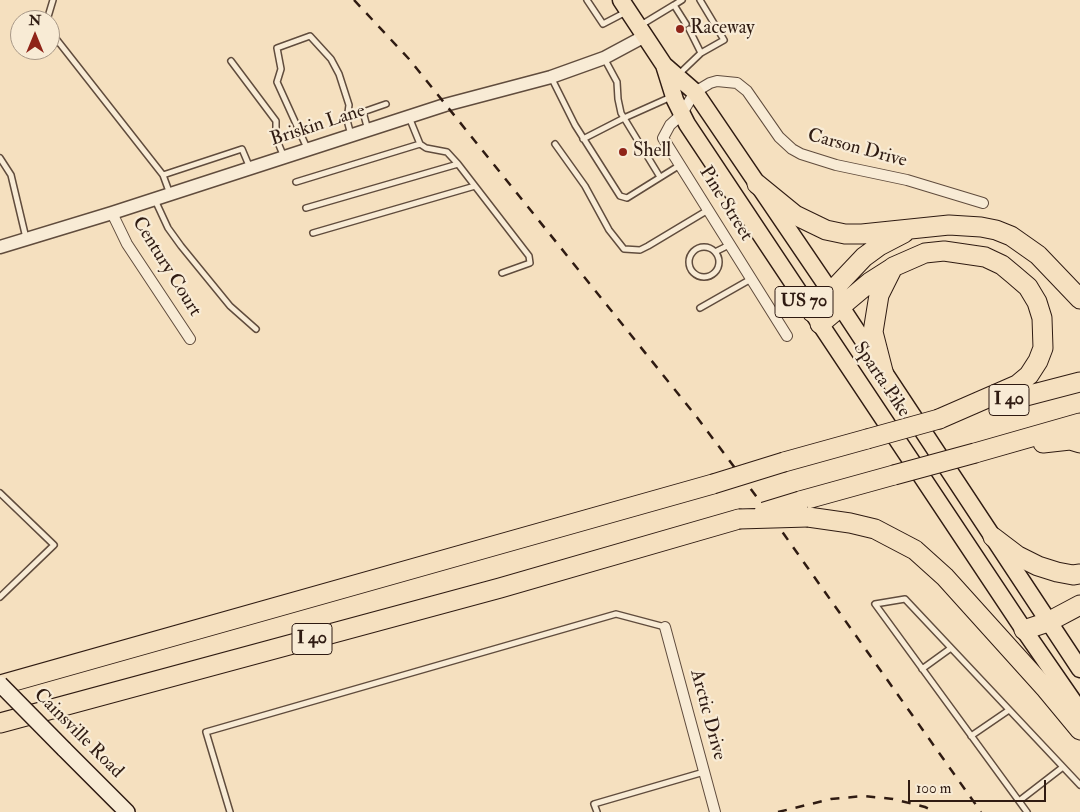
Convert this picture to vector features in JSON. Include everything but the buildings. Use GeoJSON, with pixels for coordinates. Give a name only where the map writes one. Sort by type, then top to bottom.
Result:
{"type":"FeatureCollection","features":[{"type":"Feature","properties":{"kind":"highway"},"geometry":{"type":"LineString","coordinates":[[757,184],[795,215],[826,230],[845,234],[948,225],[981,227],[1010,236],[1038,255],[1080,299]]}},
{"type":"Feature","properties":{"kind":"highway"},"geometry":{"type":"LineString","coordinates":[[836,300],[864,257],[878,246],[916,228]]}},
{"type":"Feature","properties":{"kind":"highway"},"geometry":{"type":"LineString","coordinates":[[816,318],[836,300],[908,259],[944,251],[985,257],[1002,265],[1028,286],[1037,302],[1042,318],[1043,348],[1038,361],[1029,375],[1017,385],[939,419]]}},
{"type":"Feature","properties":{"kind":"highway"},"geometry":{"type":"LineString","coordinates":[[884,375],[873,332],[879,295],[893,267]]}},
{"type":"Feature","properties":{"kind":"highway","name":"I 40"},"geometry":{"type":"LineString","coordinates":[[0,684],[713,484],[784,462],[1080,382]]}},
{"type":"Feature","properties":{"kind":"highway","name":"I 40"},"geometry":{"type":"LineString","coordinates":[[0,722],[500,588],[739,519],[804,509],[894,475],[1080,423]]}},
{"type":"Feature","properties":{"kind":"highway"},"geometry":{"type":"LineString","coordinates":[[976,453],[1070,440],[1080,443]]}},
{"type":"Feature","properties":{"kind":"highway"},"geometry":{"type":"LineString","coordinates":[[804,509],[874,529],[914,550],[945,577],[1046,688],[1080,730]]}},
{"type":"Feature","properties":{"kind":"highway"},"geometry":{"type":"LineString","coordinates":[[993,537],[1018,556],[1038,566],[1057,572],[1073,575],[1080,574]]}},
{"type":"Feature","properties":{"kind":"highway"},"geometry":{"type":"LineString","coordinates":[[1024,630],[1048,622],[1080,605]]}},
{"type":"Feature","properties":{"kind":"main road","name":"Sparta Pike"},"geometry":{"type":"LineString","coordinates":[[625,5],[664,65],[681,115],[1080,711]]}},
{"type":"Feature","properties":{"kind":"main road","name":"Sparta Pike"},"geometry":{"type":"LineString","coordinates":[[664,65],[696,92],[1080,669]]}},
{"type":"Feature","properties":{"kind":"main road","name":"Cainsville Road"},"geometry":{"type":"LineString","coordinates":[[0,684],[127,812]]}},
{"type":"Feature","properties":{"kind":"street","name":"Briskin Lane"},"geometry":{"type":"LineString","coordinates":[[0,247],[112,213],[409,116],[551,77],[604,58],[642,31]]}},
{"type":"Feature","properties":{"kind":"street","name":"Carson Drive"},"geometry":{"type":"LineString","coordinates":[[696,92],[710,83],[718,81],[737,82],[747,91],[779,137],[792,149],[801,154],[836,165],[907,180],[983,203]]}},
{"type":"Feature","properties":{"kind":"street","name":"Pine Street"},"geometry":{"type":"LineString","coordinates":[[696,92],[681,115],[670,125],[663,138],[787,336]]}},
{"type":"Feature","properties":{"kind":"street","name":"Century Court"},"geometry":{"type":"LineString","coordinates":[[112,213],[127,244],[190,339]]}},
{"type":"Feature","properties":{"kind":"street","name":"Arctic Drive"},"geometry":{"type":"LineString","coordinates":[[665,627],[715,812]]}},
{"type":"Feature","properties":{"kind":"lane"},"geometry":{"type":"LineString","coordinates":[[587,0],[603,24],[625,5]]}},
{"type":"Feature","properties":{"kind":"lane"},"geometry":{"type":"LineString","coordinates":[[642,31],[682,0]]}},
{"type":"Feature","properties":{"kind":"lane"},"geometry":{"type":"LineString","coordinates":[[678,76],[701,53],[724,40],[700,0]]}},
{"type":"Feature","properties":{"kind":"lane"},"geometry":{"type":"LineString","coordinates":[[674,5],[701,53]]}},
{"type":"Feature","properties":{"kind":"lane"},"geometry":{"type":"LineString","coordinates":[[308,150],[278,82],[281,69],[278,48],[310,36],[340,74],[349,105],[347,120],[351,136]]}},
{"type":"Feature","properties":{"kind":"lane"},"geometry":{"type":"LineString","coordinates":[[60,44],[163,175],[170,194]]}},
{"type":"Feature","properties":{"kind":"lane"},"geometry":{"type":"LineString","coordinates":[[604,58],[617,82],[618,99],[624,118],[660,178]]}},
{"type":"Feature","properties":{"kind":"lane"},"geometry":{"type":"LineString","coordinates":[[231,61],[276,121],[276,138],[284,157]]}},
{"type":"Feature","properties":{"kind":"lane"},"geometry":{"type":"LineString","coordinates":[[551,77],[583,139],[616,190],[624,198],[627,198],[680,165]]}},
{"type":"Feature","properties":{"kind":"lane"},"geometry":{"type":"LineString","coordinates":[[583,139],[674,96]]}},
{"type":"Feature","properties":{"kind":"lane"},"geometry":{"type":"LineString","coordinates":[[368,130],[363,112],[386,104]]}},
{"type":"Feature","properties":{"kind":"lane"},"geometry":{"type":"LineString","coordinates":[[409,116],[420,144],[426,148],[447,152],[529,256],[530,263],[502,273]]}},
{"type":"Feature","properties":{"kind":"lane"},"geometry":{"type":"LineString","coordinates":[[296,182],[420,144]]}},
{"type":"Feature","properties":{"kind":"lane"},"geometry":{"type":"LineString","coordinates":[[555,144],[585,186],[609,230],[624,249],[640,250],[708,210]]}},
{"type":"Feature","properties":{"kind":"lane"},"geometry":{"type":"LineString","coordinates":[[163,175],[242,150],[250,168]]}},
{"type":"Feature","properties":{"kind":"lane"},"geometry":{"type":"LineString","coordinates":[[0,158],[11,175],[26,239]]}},
{"type":"Feature","properties":{"kind":"lane"},"geometry":{"type":"LineString","coordinates":[[306,208],[458,164]]}},
{"type":"Feature","properties":{"kind":"lane"},"geometry":{"type":"LineString","coordinates":[[313,233],[475,186]]}},
{"type":"Feature","properties":{"kind":"lane"},"geometry":{"type":"LineString","coordinates":[[154,199],[168,228],[181,246],[230,306],[256,329]]}},
{"type":"Feature","properties":{"kind":"lane"},"geometry":{"type":"LineString","coordinates":[[715,252],[730,244]]}},
{"type":"Feature","properties":{"kind":"lane"},"geometry":{"type":"LineString","coordinates":[[702,247],[715,252],[719,262],[715,271],[704,277],[693,272],[690,268],[689,259],[694,251],[702,247]]}},
{"type":"Feature","properties":{"kind":"lane"},"geometry":{"type":"LineString","coordinates":[[700,308],[751,278]]}},
{"type":"Feature","properties":{"kind":"lane"},"geometry":{"type":"LineString","coordinates":[[0,493],[54,545],[0,597]]}},
{"type":"Feature","properties":{"kind":"lane"},"geometry":{"type":"LineString","coordinates":[[1027,812],[875,604],[905,599],[1080,785]]}},
{"type":"Feature","properties":{"kind":"lane"},"geometry":{"type":"LineString","coordinates":[[230,812],[206,732],[616,614],[665,627]]}},
{"type":"Feature","properties":{"kind":"lane"},"geometry":{"type":"LineString","coordinates":[[922,669],[951,648]]}},
{"type":"Feature","properties":{"kind":"lane"},"geometry":{"type":"LineString","coordinates":[[971,736],[1009,710]]}},
{"type":"Feature","properties":{"kind":"lane"},"geometry":{"type":"LineString","coordinates":[[1019,801],[1063,767]]}},
{"type":"Feature","properties":{"kind":"lane"},"geometry":{"type":"LineString","coordinates":[[597,812],[594,804],[704,772]]}},
{"type":"Feature","properties":{"kind":"railway"},"geometry":{"type":"LineString","coordinates":[[354,0],[409,59],[696,416],[771,516],[981,812]]}},
{"type":"Feature","properties":{"kind":"railway"},"geometry":{"type":"LineString","coordinates":[[778,812],[831,799],[864,796],[893,799],[925,807],[936,812]]}},
{"type":"Feature","properties":{"kind":"place","name":"Raceway"},"geometry":{"type":"Point","coordinates":[680,29]}},
{"type":"Feature","properties":{"kind":"place","name":"Shell"},"geometry":{"type":"Point","coordinates":[623,152]}}]}
